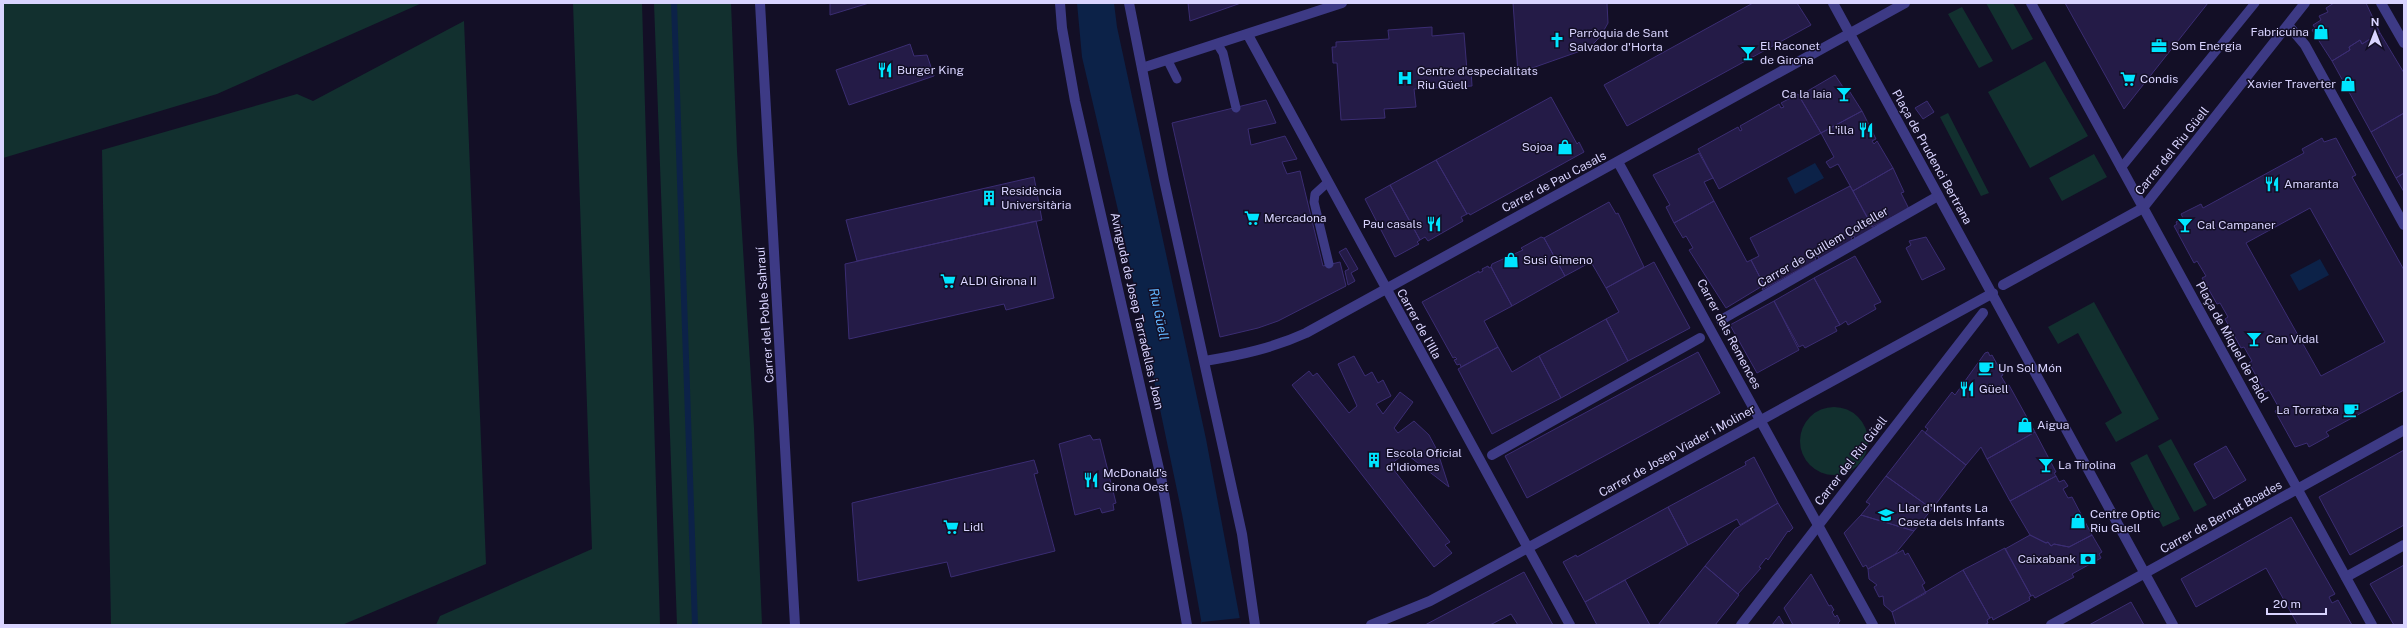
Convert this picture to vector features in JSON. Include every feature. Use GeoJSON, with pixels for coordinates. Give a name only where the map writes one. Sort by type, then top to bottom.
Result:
{"type":"FeatureCollection","features":[{"type":"Feature","properties":{"kind":"street","name":"Carrer del Poble Sahrauí"},"geometry":{"type":"LineString","coordinates":[[760,3],[795,625]]}},
{"type":"Feature","properties":{"kind":"street","name":"Avinguda de Josep Tarradellas i Joan"},"geometry":{"type":"LineString","coordinates":[[1060,3],[1062,28],[1075,101],[1160,475],[1187,625]]}},
{"type":"Feature","properties":{"kind":"street"},"geometry":{"type":"LineString","coordinates":[[1129,3],[1164,180],[1205,361],[1245,550],[1255,625]]}},
{"type":"Feature","properties":{"kind":"street"},"geometry":{"type":"LineString","coordinates":[[1142,68],[1218,45],[1342,3]]}},
{"type":"Feature","properties":{"kind":"street","name":"Plaça de Prudenci Bertrana"},"geometry":{"type":"LineString","coordinates":[[1833,3],[1938,196],[1993,293]]}},
{"type":"Feature","properties":{"kind":"street","name":"Carrer de Pau Casals"},"geometry":{"type":"LineString","coordinates":[[1205,361],[1255,352],[1280,344],[1385,289],[1618,162],[1905,3]]}},
{"type":"Feature","properties":{"kind":"street"},"geometry":{"type":"LineString","coordinates":[[2031,3],[2143,208]]}},
{"type":"Feature","properties":{"kind":"street","name":"Carrer del Riu Güell"},"geometry":{"type":"LineString","coordinates":[[2003,285],[2143,208],[2305,3]]}},
{"type":"Feature","properties":{"kind":"street"},"geometry":{"type":"LineString","coordinates":[[2381,3],[2404,43]]}},
{"type":"Feature","properties":{"kind":"street"},"geometry":{"type":"LineString","coordinates":[[2288,25],[2305,44],[2404,224]]}},
{"type":"Feature","properties":{"kind":"street","name":"Carrer de l'Illa"},"geometry":{"type":"LineString","coordinates":[[1248,35],[1327,183],[1570,625]]}},
{"type":"Feature","properties":{"kind":"street","name":"Carrer dels Remences"},"geometry":{"type":"LineString","coordinates":[[1618,162],[1637,194],[1873,625]]}},
{"type":"Feature","properties":{"kind":"street","name":"Carrer de Guillem Colteller"},"geometry":{"type":"LineString","coordinates":[[1721,320],[1938,196]]}},
{"type":"Feature","properties":{"kind":"street","name":"Plaça de Miquel de Palol"},"geometry":{"type":"LineString","coordinates":[[2143,208],[2372,625]]}},
{"type":"Feature","properties":{"kind":"street"},"geometry":{"type":"LineString","coordinates":[[1993,293],[2173,625]]}},
{"type":"Feature","properties":{"kind":"street","name":"Carrer de Josep Viader i Moliner"},"geometry":{"type":"LineString","coordinates":[[1371,625],[1430,601],[1993,293]]}},
{"type":"Feature","properties":{"kind":"street","name":"Carrer del Riu Güell"},"geometry":{"type":"LineString","coordinates":[[1741,625],[1817,525],[1984,313]]}},
{"type":"Feature","properties":{"kind":"street"},"geometry":{"type":"LineString","coordinates":[[1492,455],[1700,338]]}},
{"type":"Feature","properties":{"kind":"street","name":"Carrer de Bernat Boades"},"geometry":{"type":"LineString","coordinates":[[2051,625],[2404,430]]}},
{"type":"Feature","properties":{"kind":"street"},"geometry":{"type":"LineString","coordinates":[[2346,577],[2404,545]]}},
{"type":"Feature","properties":{"kind":"lane"},"geometry":{"type":"LineString","coordinates":[[2121,168],[2255,3]]}},
{"type":"Feature","properties":{"kind":"lane"},"geometry":{"type":"LineString","coordinates":[[1218,45],[1223,53],[1236,108]]}},
{"type":"Feature","properties":{"kind":"lane"},"geometry":{"type":"LineString","coordinates":[[1168,61],[1177,78]]}},
{"type":"Feature","properties":{"kind":"lane"},"geometry":{"type":"LineString","coordinates":[[1327,183],[1315,194],[1314,202],[1329,264]]}},
{"type":"Feature","properties":{"kind":"green space"},"geometry":{"type":"Polygon","coordinates":[[[3,3],[422,3],[217,94],[3,158],[3,3]]]}},
{"type":"Feature","properties":{"kind":"green space"},"geometry":{"type":"Polygon","coordinates":[[[573,3],[642,3],[660,625],[436,625],[440,616],[592,549],[573,3]]]}},
{"type":"Feature","properties":{"kind":"green space"},"geometry":{"type":"Polygon","coordinates":[[[654,3],[731,3],[737,151],[754,428],[762,625],[677,625],[654,3]]]}},
{"type":"Feature","properties":{"kind":"green space"},"geometry":{"type":"Polygon","coordinates":[[[1986,3],[2013,3],[2033,39],[2012,50],[1986,3]]]}},
{"type":"Feature","properties":{"kind":"green space"},"geometry":{"type":"Polygon","coordinates":[[[1962,7],[1993,61],[1979,68],[1948,14],[1962,7]]]}},
{"type":"Feature","properties":{"kind":"green space"},"geometry":{"type":"Polygon","coordinates":[[[464,21],[486,564],[342,625],[111,625],[102,150],[297,94],[313,101],[464,21]]]}},
{"type":"Feature","properties":{"kind":"green space"},"geometry":{"type":"Polygon","coordinates":[[[2045,61],[2088,136],[2030,168],[1988,92],[2045,61]]]}},
{"type":"Feature","properties":{"kind":"green space"},"geometry":{"type":"Polygon","coordinates":[[[1948,113],[1989,193],[1981,196],[1940,117],[1948,113]]]}},
{"type":"Feature","properties":{"kind":"green space"},"geometry":{"type":"Polygon","coordinates":[[[2094,154],[2107,177],[2062,201],[2049,178],[2094,154]]]}},
{"type":"Feature","properties":{"kind":"green space"},"geometry":{"type":"Polygon","coordinates":[[[2094,302],[2159,419],[2116,442],[2105,423],[2122,413],[2078,333],[2058,344],[2048,327],[2094,302]]]}},
{"type":"Feature","properties":{"kind":"green space"},"geometry":{"type":"Polygon","coordinates":[[[1827,407],[1841,407],[1853,412],[1863,422],[1868,434],[1868,448],[1863,460],[1853,470],[1841,475],[1827,475],[1815,470],[1805,460],[1800,448],[1800,434],[1805,422],[1815,412],[1827,407]]]}},
{"type":"Feature","properties":{"kind":"green space"},"geometry":{"type":"Polygon","coordinates":[[[2171,439],[2207,505],[2194,512],[2158,446],[2171,439]]]}},
{"type":"Feature","properties":{"kind":"green space"},"geometry":{"type":"Polygon","coordinates":[[[2147,454],[2180,519],[2163,527],[2130,463],[2147,454]]]}},
{"type":"Feature","properties":{"kind":"water","name":"Riu Güell"},"geometry":{"type":"Polygon","coordinates":[[[1077,3],[1114,3],[1117,27],[1206,439],[1241,625],[1202,625],[1182,514],[1121,223],[1082,57],[1077,3]]]}},
{"type":"Feature","properties":{"kind":"water"},"geometry":{"type":"Polygon","coordinates":[[[1815,163],[1824,178],[1795,194],[1787,178],[1815,163]]]}},
{"type":"Feature","properties":{"kind":"water"},"geometry":{"type":"Polygon","coordinates":[[[2320,259],[2329,275],[2299,291],[2290,275],[2320,259]]]}},
{"type":"Feature","properties":{"kind":"pier"},"geometry":{"type":"Polygon","coordinates":[[[1240,618],[1241,625],[1202,625],[1202,622],[1240,618]]]}},
{"type":"Feature","properties":{"kind":"building"},"geometry":{"type":"Polygon","coordinates":[[[830,3],[869,3],[830,15],[830,3]]]}},
{"type":"Feature","properties":{"kind":"building"},"geometry":{"type":"Polygon","coordinates":[[[1188,3],[1241,3],[1190,21],[1188,3]]]}},
{"type":"Feature","properties":{"kind":"building","name":"Parròquia de Sant Salvador d'Horta"},"geometry":{"type":"Polygon","coordinates":[[[1513,3],[1607,3],[1608,23],[1600,37],[1589,48],[1518,73],[1513,3]]]}},
{"type":"Feature","properties":{"kind":"building"},"geometry":{"type":"Polygon","coordinates":[[[1753,3],[1797,3],[1811,25],[1627,126],[1604,85],[1753,3]]]}},
{"type":"Feature","properties":{"kind":"building"},"geometry":{"type":"Polygon","coordinates":[[[2065,3],[2208,3],[2124,109],[2065,3]]]}},
{"type":"Feature","properties":{"kind":"building"},"geometry":{"type":"Polygon","coordinates":[[[2334,3],[2366,3],[2380,33],[2362,44],[2360,40],[2349,47],[2350,50],[2332,61],[2312,30],[2315,28],[2313,25],[2321,20],[2319,16],[2328,12],[2326,8],[2334,3]]]}},
{"type":"Feature","properties":{"kind":"building","name":"Centre d'especialitats Riu Güell"},"geometry":{"type":"Polygon","coordinates":[[[1432,27],[1432,36],[1464,33],[1467,71],[1471,70],[1472,86],[1414,89],[1416,107],[1384,109],[1385,118],[1341,120],[1337,63],[1333,63],[1332,47],[1336,47],[1336,42],[1389,39],[1388,30],[1432,27]]]}},
{"type":"Feature","properties":{"kind":"building"},"geometry":{"type":"Polygon","coordinates":[[[2380,33],[2404,73],[2404,113],[2371,132],[2332,61],[2350,50],[2349,47],[2360,40],[2362,44],[2380,33]]]}},
{"type":"Feature","properties":{"kind":"building"},"geometry":{"type":"Polygon","coordinates":[[[910,44],[914,56],[927,55],[934,76],[849,105],[836,70],[910,44]]]}},
{"type":"Feature","properties":{"kind":"building"},"geometry":{"type":"Polygon","coordinates":[[[1835,75],[1845,90],[1848,89],[1862,111],[1821,133],[1799,96],[1835,75]]]}},
{"type":"Feature","properties":{"kind":"building"},"geometry":{"type":"Polygon","coordinates":[[[1798,94],[1821,133],[1719,189],[1698,149],[1738,127],[1740,131],[1742,130],[1740,126],[1779,104],[1781,108],[1784,107],[1781,103],[1798,94]]]}},
{"type":"Feature","properties":{"kind":"building"},"geometry":{"type":"Polygon","coordinates":[[[1551,97],[1577,144],[1579,142],[1584,152],[1470,215],[1469,213],[1467,214],[1436,160],[1551,97]]]}},
{"type":"Feature","properties":{"kind":"building","name":"Mercadona"},"geometry":{"type":"Polygon","coordinates":[[[1266,100],[1276,123],[1248,129],[1251,145],[1285,136],[1297,159],[1282,162],[1287,174],[1300,171],[1323,266],[1340,262],[1346,286],[1278,321],[1258,328],[1220,337],[1172,123],[1266,100]]]}},
{"type":"Feature","properties":{"kind":"building"},"geometry":{"type":"Polygon","coordinates":[[[1927,101],[1934,112],[1923,119],[1915,108],[1927,101]]]}},
{"type":"Feature","properties":{"kind":"building"},"geometry":{"type":"Polygon","coordinates":[[[1862,111],[1876,139],[1872,141],[1874,144],[1877,141],[1893,168],[1853,191],[1838,164],[1830,168],[1826,162],[1834,157],[1821,133],[1862,111]]]}},
{"type":"Feature","properties":{"kind":"building"},"geometry":{"type":"Polygon","coordinates":[[[2404,113],[2404,173],[2396,178],[2371,132],[2404,113]]]}},
{"type":"Feature","properties":{"kind":"building"},"geometry":{"type":"Polygon","coordinates":[[[2322,138],[2324,142],[2336,138],[2356,175],[2352,177],[2404,270],[2404,390],[2326,432],[2329,436],[2309,447],[2307,443],[2295,447],[2275,411],[2279,408],[2269,390],[2265,392],[2249,363],[2252,361],[2244,347],[2241,348],[2225,319],[2228,317],[2220,303],[2217,304],[2202,278],[2206,276],[2197,261],[2194,263],[2174,226],[2177,224],[2176,222],[2183,218],[2181,214],[2201,204],[2203,208],[2304,153],[2302,149],[2322,138]],[[2310,208],[2246,243],[2321,376],[2385,342],[2310,208]]]}},
{"type":"Feature","properties":{"kind":"building"},"geometry":{"type":"Polygon","coordinates":[[[1699,153],[1713,178],[1704,182],[1714,201],[1674,223],[1666,207],[1670,205],[1653,175],[1699,153]]]}},
{"type":"Feature","properties":{"kind":"building"},"geometry":{"type":"Polygon","coordinates":[[[1436,160],[1467,214],[1461,217],[1463,221],[1428,241],[1425,237],[1420,240],[1390,185],[1436,160]]]}},
{"type":"Feature","properties":{"kind":"building"},"geometry":{"type":"Polygon","coordinates":[[[1893,168],[1904,192],[1901,193],[1909,209],[1872,227],[1853,191],[1893,168]]]}},
{"type":"Feature","properties":{"kind":"building"},"geometry":{"type":"Polygon","coordinates":[[[2404,173],[2404,192],[2396,178],[2404,173]]]}},
{"type":"Feature","properties":{"kind":"building","name":"Residència Universitària"},"geometry":{"type":"Polygon","coordinates":[[[1034,177],[1042,220],[857,261],[846,220],[1034,177]]]}},
{"type":"Feature","properties":{"kind":"building"},"geometry":{"type":"Polygon","coordinates":[[[1390,185],[1420,240],[1417,242],[1419,244],[1395,257],[1365,199],[1390,185]]]}},
{"type":"Feature","properties":{"kind":"building"},"geometry":{"type":"Polygon","coordinates":[[[1850,186],[1874,229],[1855,239],[1854,236],[1851,238],[1853,241],[1819,259],[1818,256],[1815,257],[1816,260],[1762,290],[1764,285],[1751,260],[1759,256],[1750,238],[1850,186]]]}},
{"type":"Feature","properties":{"kind":"building"},"geometry":{"type":"Polygon","coordinates":[[[1714,201],[1747,262],[1751,260],[1764,285],[1726,308],[1689,250],[1693,248],[1686,236],[1683,238],[1674,223],[1714,201]]]}},
{"type":"Feature","properties":{"kind":"building"},"geometry":{"type":"Polygon","coordinates":[[[1609,202],[1616,214],[1618,213],[1644,267],[1606,288],[1591,262],[1565,276],[1544,238],[1609,202]]]}},
{"type":"Feature","properties":{"kind":"building","name":"ALDI Girona II"},"geometry":{"type":"Polygon","coordinates":[[[1036,221],[1054,298],[1006,310],[1004,304],[849,339],[845,264],[1036,221]]]}},
{"type":"Feature","properties":{"kind":"building"},"geometry":{"type":"Polygon","coordinates":[[[1541,237],[1544,238],[1565,276],[1512,306],[1491,267],[1492,264],[1523,250],[1521,248],[1541,237]]]}},
{"type":"Feature","properties":{"kind":"building"},"geometry":{"type":"Polygon","coordinates":[[[1926,237],[1945,269],[1922,280],[1906,248],[1911,245],[1909,241],[1926,237]]]}},
{"type":"Feature","properties":{"kind":"building"},"geometry":{"type":"Polygon","coordinates":[[[1346,248],[1358,269],[1351,273],[1355,281],[1348,285],[1345,271],[1349,269],[1339,252],[1346,248]]]}},
{"type":"Feature","properties":{"kind":"building"},"geometry":{"type":"Polygon","coordinates":[[[1855,256],[1881,302],[1874,305],[1876,309],[1848,325],[1846,321],[1840,325],[1814,278],[1855,256]]]}},
{"type":"Feature","properties":{"kind":"building"},"geometry":{"type":"Polygon","coordinates":[[[1654,262],[1690,328],[1628,361],[1606,319],[1619,312],[1606,288],[1654,262]]]}},
{"type":"Feature","properties":{"kind":"building"},"geometry":{"type":"Polygon","coordinates":[[[1488,266],[1489,268],[1491,267],[1512,306],[1484,321],[1498,347],[1461,367],[1460,364],[1457,365],[1454,360],[1457,359],[1455,357],[1453,358],[1422,302],[1479,271],[1479,273],[1483,271],[1482,269],[1488,266]]]}},
{"type":"Feature","properties":{"kind":"building"},"geometry":{"type":"Polygon","coordinates":[[[1814,278],[1840,325],[1835,327],[1837,331],[1805,348],[1803,345],[1799,347],[1774,301],[1814,278]]]}},
{"type":"Feature","properties":{"kind":"building"},"geometry":{"type":"Polygon","coordinates":[[[1774,301],[1799,350],[1757,373],[1730,325],[1774,301]]]}},
{"type":"Feature","properties":{"kind":"building"},"geometry":{"type":"Polygon","coordinates":[[[1606,319],[1628,361],[1561,398],[1539,356],[1606,319]]]}},
{"type":"Feature","properties":{"kind":"building"},"geometry":{"type":"Polygon","coordinates":[[[1498,347],[1512,372],[1539,356],[1561,398],[1492,434],[1458,369],[1498,347]]]}},
{"type":"Feature","properties":{"kind":"building"},"geometry":{"type":"Polygon","coordinates":[[[1698,352],[1720,393],[1527,498],[1505,456],[1698,352]]]}},
{"type":"Feature","properties":{"kind":"building"},"geometry":{"type":"Polygon","coordinates":[[[1988,352],[1990,356],[1992,355],[2003,375],[2001,376],[2007,386],[2009,385],[2035,432],[1987,459],[1981,447],[1966,465],[1925,433],[1928,429],[1925,427],[1952,392],[1955,395],[1985,353],[1988,352]]]}},
{"type":"Feature","properties":{"kind":"building","name":"Escola Oficial d'Idiomes"},"geometry":{"type":"Polygon","coordinates":[[[1354,356],[1365,376],[1372,372],[1378,383],[1383,380],[1391,396],[1376,404],[1383,414],[1400,392],[1413,402],[1394,428],[1398,433],[1414,421],[1429,435],[1437,450],[1449,487],[1405,453],[1390,465],[1450,542],[1445,545],[1452,553],[1434,567],[1292,385],[1309,371],[1313,376],[1317,373],[1349,413],[1357,406],[1338,364],[1354,356]]]}},
{"type":"Feature","properties":{"kind":"building"},"geometry":{"type":"Polygon","coordinates":[[[1922,430],[1966,465],[1932,509],[1886,476],[1922,430]]]}},
{"type":"Feature","properties":{"kind":"building"},"geometry":{"type":"Polygon","coordinates":[[[2035,432],[2056,472],[2054,473],[2056,476],[2010,501],[1987,459],[2035,432]]]}},
{"type":"Feature","properties":{"kind":"building"},"geometry":{"type":"Polygon","coordinates":[[[1090,435],[1093,440],[1100,439],[1116,503],[1113,504],[1114,510],[1102,513],[1100,508],[1075,515],[1059,444],[1090,435]]]}},
{"type":"Feature","properties":{"kind":"building"},"geometry":{"type":"Polygon","coordinates":[[[2226,446],[2246,480],[2214,499],[2194,464],[2226,446]]]}},
{"type":"Feature","properties":{"kind":"building"},"geometry":{"type":"Polygon","coordinates":[[[2404,450],[2404,525],[2350,555],[2319,497],[2404,450]]]}},
{"type":"Feature","properties":{"kind":"building"},"geometry":{"type":"Polygon","coordinates":[[[1754,457],[1778,503],[1740,525],[1737,519],[1688,545],[1668,507],[1746,465],[1745,462],[1754,457]]]}},
{"type":"Feature","properties":{"kind":"building","name":"Lidl"},"geometry":{"type":"Polygon","coordinates":[[[1034,460],[1038,473],[1034,474],[1055,551],[951,577],[947,562],[858,581],[852,503],[1034,460]]]}},
{"type":"Feature","properties":{"kind":"building"},"geometry":{"type":"Polygon","coordinates":[[[1886,476],[1932,509],[1914,531],[1861,515],[1870,504],[1866,502],[1886,476]]]}},
{"type":"Feature","properties":{"kind":"building"},"geometry":{"type":"Polygon","coordinates":[[[2056,476],[2059,482],[2064,480],[2068,486],[2063,489],[2068,498],[2072,497],[2092,535],[2069,547],[2054,544],[2051,546],[2048,542],[2046,543],[2030,535],[2010,501],[2056,476]]]}},
{"type":"Feature","properties":{"kind":"building"},"geometry":{"type":"Polygon","coordinates":[[[1778,503],[1793,528],[1789,532],[1788,531],[1768,560],[1766,558],[1759,567],[1761,568],[1738,594],[1705,566],[1735,529],[1778,503]]]}},
{"type":"Feature","properties":{"kind":"building"},"geometry":{"type":"Polygon","coordinates":[[[1668,507],[1688,545],[1585,602],[1563,562],[1576,555],[1577,557],[1668,507]]]}},
{"type":"Feature","properties":{"kind":"building"},"geometry":{"type":"Polygon","coordinates":[[[1861,515],[1914,531],[1895,554],[1868,569],[1866,565],[1863,567],[1844,533],[1861,515]]]}},
{"type":"Feature","properties":{"kind":"building"},"geometry":{"type":"Polygon","coordinates":[[[2291,517],[2335,594],[2329,597],[2332,603],[2338,600],[2352,625],[2298,625],[2266,568],[2196,607],[2181,579],[2291,517]]]}},
{"type":"Feature","properties":{"kind":"building"},"geometry":{"type":"Polygon","coordinates":[[[2030,535],[2046,543],[2048,542],[2051,546],[2054,544],[2069,547],[2092,535],[2102,552],[2099,554],[2101,558],[2072,574],[2074,577],[2035,598],[2033,595],[2031,596],[2005,549],[2030,535]]]}},
{"type":"Feature","properties":{"kind":"building"},"geometry":{"type":"Polygon","coordinates":[[[2005,548],[2031,596],[2029,597],[2030,600],[1993,620],[1992,617],[1990,618],[1963,570],[2005,548]]]}},
{"type":"Feature","properties":{"kind":"building"},"geometry":{"type":"Polygon","coordinates":[[[1903,550],[1905,555],[1908,553],[1925,583],[1922,585],[1926,593],[1892,612],[1884,605],[1883,596],[1879,597],[1874,587],[1877,585],[1869,579],[1868,569],[1903,550]]]}},
{"type":"Feature","properties":{"kind":"building"},"geometry":{"type":"Polygon","coordinates":[[[2404,565],[2404,625],[2394,625],[2370,584],[2404,565]]]}},
{"type":"Feature","properties":{"kind":"building"},"geometry":{"type":"Polygon","coordinates":[[[1705,566],[1739,595],[1715,625],[1658,625],[1705,566]]]}},
{"type":"Feature","properties":{"kind":"building"},"geometry":{"type":"Polygon","coordinates":[[[1963,570],[1990,618],[1987,620],[1988,623],[1984,625],[1896,625],[1892,612],[1963,570]]]}},
{"type":"Feature","properties":{"kind":"building"},"geometry":{"type":"Polygon","coordinates":[[[1524,572],[1553,625],[1518,625],[1511,614],[1490,625],[1425,625],[1524,572]]]}},
{"type":"Feature","properties":{"kind":"building"},"geometry":{"type":"Polygon","coordinates":[[[1811,574],[1829,606],[1831,605],[1834,610],[1832,612],[1835,617],[1837,615],[1840,621],[1838,623],[1839,625],[1793,625],[1784,608],[1811,574]]]}},
{"type":"Feature","properties":{"kind":"building"},"geometry":{"type":"Polygon","coordinates":[[[1625,580],[1650,625],[1597,625],[1585,602],[1625,580]]]}},
{"type":"Feature","properties":{"kind":"building"},"geometry":{"type":"Polygon","coordinates":[[[2131,602],[2144,625],[2089,625],[2131,602]]]}},
{"type":"Feature","properties":{"kind":"building"},"geometry":{"type":"Polygon","coordinates":[[[1779,616],[1784,625],[1772,625],[1779,616]]]}},
{"type":"Feature","properties":{"kind":"waterway"},"geometry":{"type":"LineString","coordinates":[[674,3],[695,625]]}},
{"type":"Feature","properties":{"kind":"place","name":"Fabricuina"},"geometry":{"type":"Point","coordinates":[2321,32]}},
{"type":"Feature","properties":{"kind":"place","name":"Parròquia de Sant Salvador d'Horta"},"geometry":{"type":"Point","coordinates":[1557,40]}},
{"type":"Feature","properties":{"kind":"place","name":"Som Energia"},"geometry":{"type":"Point","coordinates":[2159,46]}},
{"type":"Feature","properties":{"kind":"place","name":"El Raconet de Girona"},"geometry":{"type":"Point","coordinates":[1748,53]}},
{"type":"Feature","properties":{"kind":"place","name":"Burger King"},"geometry":{"type":"Point","coordinates":[885,70]}},
{"type":"Feature","properties":{"kind":"place","name":"Centre d'especialitats Riu Güell"},"geometry":{"type":"Point","coordinates":[1405,78]}},
{"type":"Feature","properties":{"kind":"place","name":"Condis"},"geometry":{"type":"Point","coordinates":[2128,79]}},
{"type":"Feature","properties":{"kind":"place","name":"Xavier Traverter"},"geometry":{"type":"Point","coordinates":[2348,84]}},
{"type":"Feature","properties":{"kind":"place","name":"Ca la Iaia"},"geometry":{"type":"Point","coordinates":[1844,94]}},
{"type":"Feature","properties":{"kind":"place","name":"L'illa"},"geometry":{"type":"Point","coordinates":[1866,130]}},
{"type":"Feature","properties":{"kind":"place","name":"Sojoa"},"geometry":{"type":"Point","coordinates":[1565,147]}},
{"type":"Feature","properties":{"kind":"place","name":"Amaranta"},"geometry":{"type":"Point","coordinates":[2272,184]}},
{"type":"Feature","properties":{"kind":"place","name":"Residència Universitària"},"geometry":{"type":"Point","coordinates":[989,198]}},
{"type":"Feature","properties":{"kind":"place","name":"Mercadona"},"geometry":{"type":"Point","coordinates":[1252,218]}},
{"type":"Feature","properties":{"kind":"place","name":"Pau casals"},"geometry":{"type":"Point","coordinates":[1434,224]}},
{"type":"Feature","properties":{"kind":"place","name":"Cal Campaner"},"geometry":{"type":"Point","coordinates":[2185,225]}},
{"type":"Feature","properties":{"kind":"place","name":"Susi Gimeno"},"geometry":{"type":"Point","coordinates":[1511,260]}},
{"type":"Feature","properties":{"kind":"place","name":"ALDI Girona II"},"geometry":{"type":"Point","coordinates":[948,281]}},
{"type":"Feature","properties":{"kind":"place","name":"Can Vidal"},"geometry":{"type":"Point","coordinates":[2254,339]}},
{"type":"Feature","properties":{"kind":"place","name":"Un Sol Món"},"geometry":{"type":"Point","coordinates":[1986,368]}},
{"type":"Feature","properties":{"kind":"place","name":"Güell"},"geometry":{"type":"Point","coordinates":[1967,389]}},
{"type":"Feature","properties":{"kind":"place","name":"La Torratxa"},"geometry":{"type":"Point","coordinates":[2351,410]}},
{"type":"Feature","properties":{"kind":"place","name":"Aigua"},"geometry":{"type":"Point","coordinates":[2025,425]}},
{"type":"Feature","properties":{"kind":"place","name":"Escola Oficial d'Idiomes"},"geometry":{"type":"Point","coordinates":[1374,460]}},
{"type":"Feature","properties":{"kind":"place","name":"La Tirolina"},"geometry":{"type":"Point","coordinates":[2046,465]}},
{"type":"Feature","properties":{"kind":"place","name":"McDonald's Girona Oest"},"geometry":{"type":"Point","coordinates":[1091,480]}},
{"type":"Feature","properties":{"kind":"place","name":"Llar d'Infants La Caseta dels Infants"},"geometry":{"type":"Point","coordinates":[1886,515]}},
{"type":"Feature","properties":{"kind":"place","name":"Centre Optic Riu Guell"},"geometry":{"type":"Point","coordinates":[2078,521]}},
{"type":"Feature","properties":{"kind":"place","name":"Lidl"},"geometry":{"type":"Point","coordinates":[951,527]}},
{"type":"Feature","properties":{"kind":"place","name":"Caixabank"},"geometry":{"type":"Point","coordinates":[2088,559]}}]}
